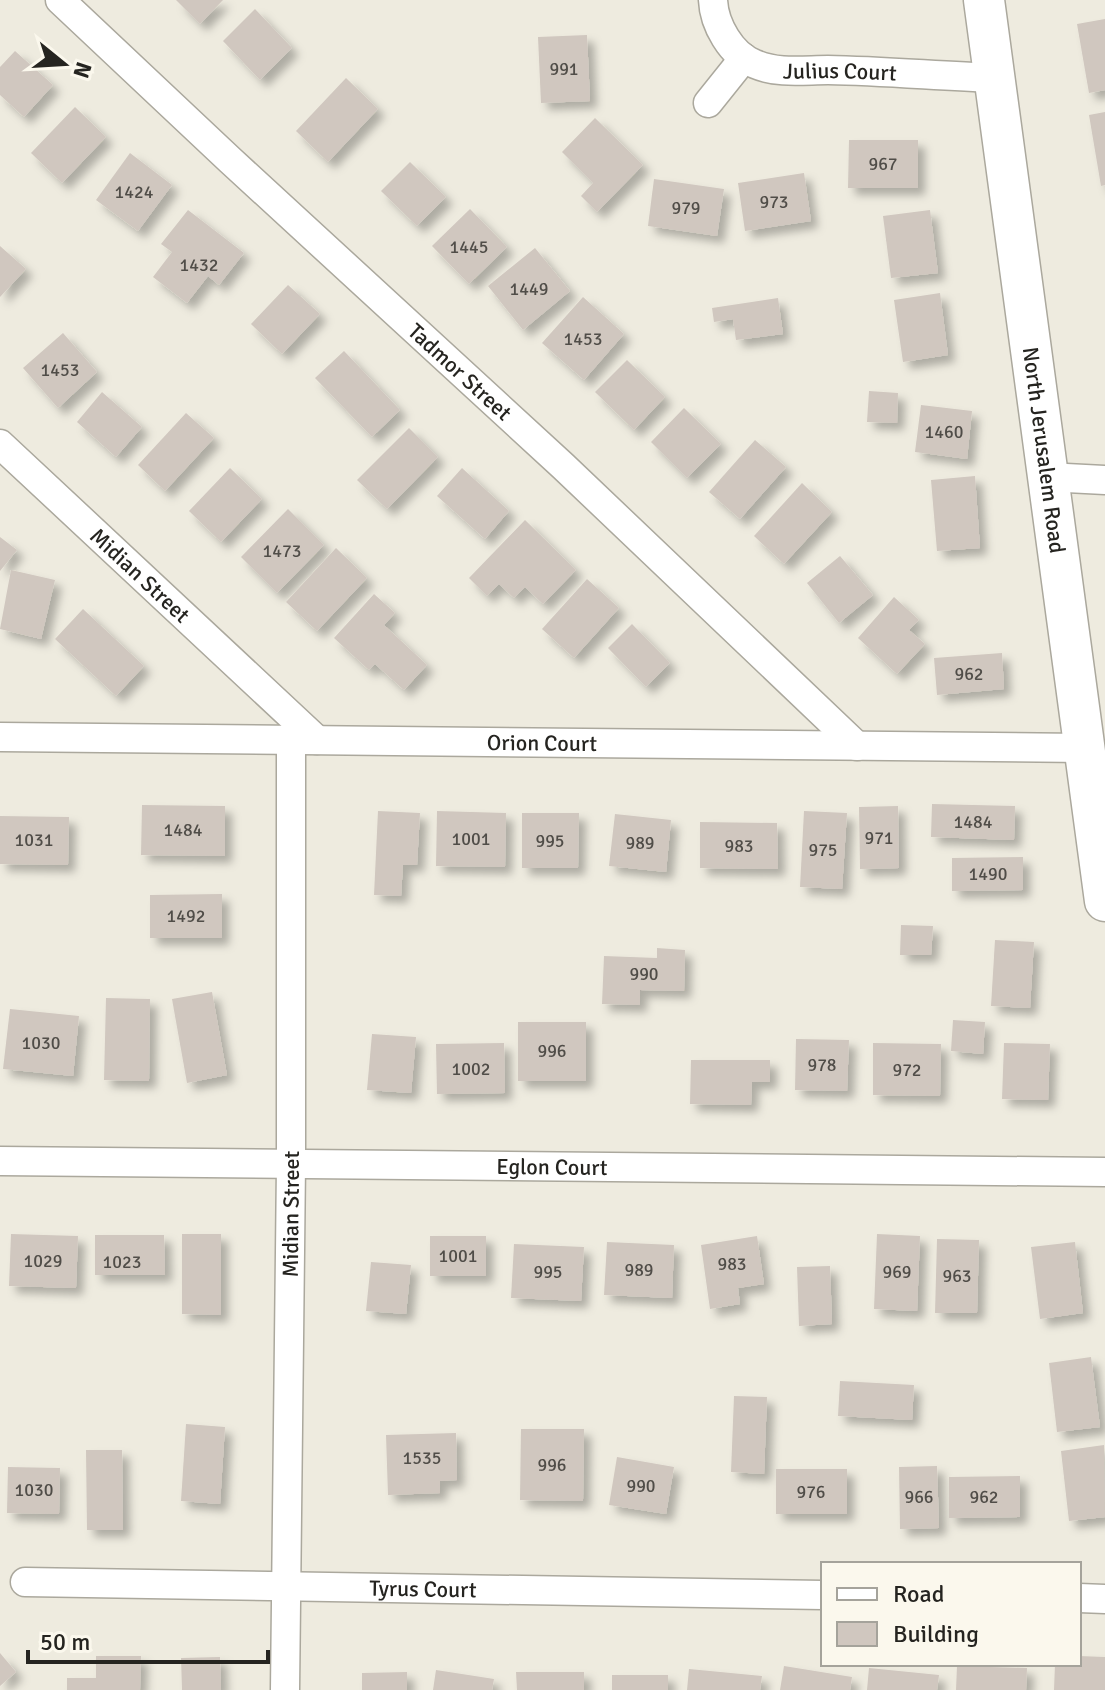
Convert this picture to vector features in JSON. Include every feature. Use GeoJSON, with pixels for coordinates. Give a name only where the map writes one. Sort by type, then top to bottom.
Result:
{"type":"FeatureCollection","features":[{"type":"Feature","properties":{"kind":"main road","name":"North Jerusalem Road"},"geometry":{"type":"LineString","coordinates":[[984,0],[1084,748],[1102,858],[1105,901]]}},
{"type":"Feature","properties":{"kind":"street","name":"Tadmor Street"},"geometry":{"type":"LineString","coordinates":[[60,0],[563,466],[857,746]]}},
{"type":"Feature","properties":{"kind":"street"},"geometry":{"type":"LineString","coordinates":[[708,103],[744,58],[724,37],[713,0]]}},
{"type":"Feature","properties":{"kind":"street","name":"Julius Court"},"geometry":{"type":"LineString","coordinates":[[744,58],[755,65],[786,71],[995,78]]}},
{"type":"Feature","properties":{"kind":"street","name":"Midian Street"},"geometry":{"type":"LineString","coordinates":[[0,444],[304,740],[291,1164],[285,1690]]}},
{"type":"Feature","properties":{"kind":"street"},"geometry":{"type":"LineString","coordinates":[[1047,477],[1105,480]]}},
{"type":"Feature","properties":{"kind":"street","name":"Orion Court"},"geometry":{"type":"LineString","coordinates":[[0,737],[1084,748]]}},
{"type":"Feature","properties":{"kind":"street","name":"Eglon Court"},"geometry":{"type":"LineString","coordinates":[[0,1161],[1105,1172]]}},
{"type":"Feature","properties":{"kind":"street","name":"Tyrus Court"},"geometry":{"type":"LineString","coordinates":[[25,1582],[821,1595]]}},
{"type":"Feature","properties":{"kind":"street"},"geometry":{"type":"LineString","coordinates":[[1081,1598],[1105,1599]]}},
{"type":"Feature","properties":{"kind":"building"},"geometry":{"type":"Polygon","coordinates":[[[176,0],[223,0],[200,24],[176,0]]]}},
{"type":"Feature","properties":{"kind":"building"},"geometry":{"type":"Polygon","coordinates":[[[255,9],[292,48],[260,80],[223,41],[255,9]]]}},
{"type":"Feature","properties":{"kind":"building"},"geometry":{"type":"Polygon","coordinates":[[[1105,19],[1105,90],[1089,93],[1077,24],[1105,19]]]}},
{"type":"Feature","properties":{"kind":"building"},"geometry":{"type":"Polygon","coordinates":[[[587,35],[590,101],[541,103],[538,37],[587,35]]]}},
{"type":"Feature","properties":{"kind":"building"},"geometry":{"type":"Polygon","coordinates":[[[15,51],[53,85],[24,117],[0,95],[0,67],[15,51]]]}},
{"type":"Feature","properties":{"kind":"building"},"geometry":{"type":"Polygon","coordinates":[[[346,78],[378,109],[328,162],[296,131],[346,78]]]}},
{"type":"Feature","properties":{"kind":"building"},"geometry":{"type":"Polygon","coordinates":[[[75,107],[106,137],[62,183],[31,153],[75,107]]]}},
{"type":"Feature","properties":{"kind":"building"},"geometry":{"type":"Polygon","coordinates":[[[1105,112],[1105,185],[1101,186],[1089,115],[1105,112]]]}},
{"type":"Feature","properties":{"kind":"building"},"geometry":{"type":"Polygon","coordinates":[[[595,118],[643,165],[597,212],[581,196],[593,183],[562,152],[595,118]]]}},
{"type":"Feature","properties":{"kind":"building"},"geometry":{"type":"Polygon","coordinates":[[[849,140],[918,140],[918,188],[848,188],[849,140]]]}},
{"type":"Feature","properties":{"kind":"building"},"geometry":{"type":"Polygon","coordinates":[[[130,153],[172,185],[138,231],[96,200],[130,153]]]}},
{"type":"Feature","properties":{"kind":"building"},"geometry":{"type":"Polygon","coordinates":[[[410,162],[446,197],[417,226],[381,191],[410,162]]]}},
{"type":"Feature","properties":{"kind":"building"},"geometry":{"type":"Polygon","coordinates":[[[804,173],[811,221],[745,231],[738,183],[804,173]]]}},
{"type":"Feature","properties":{"kind":"building"},"geometry":{"type":"Polygon","coordinates":[[[654,179],[724,189],[717,236],[648,226],[654,179]]]}},
{"type":"Feature","properties":{"kind":"building"},"geometry":{"type":"Polygon","coordinates":[[[470,209],[507,247],[469,284],[432,246],[470,209]]]}},
{"type":"Feature","properties":{"kind":"building"},"geometry":{"type":"Polygon","coordinates":[[[188,210],[244,253],[219,285],[208,276],[187,303],[153,277],[172,252],[161,244],[188,210]]]}},
{"type":"Feature","properties":{"kind":"building"},"geometry":{"type":"Polygon","coordinates":[[[930,210],[938,273],[891,278],[883,216],[930,210]]]}},
{"type":"Feature","properties":{"kind":"building"},"geometry":{"type":"Polygon","coordinates":[[[0,246],[26,269],[0,297],[0,246]]]}},
{"type":"Feature","properties":{"kind":"building"},"geometry":{"type":"Polygon","coordinates":[[[535,248],[570,291],[523,330],[488,286],[535,248]]]}},
{"type":"Feature","properties":{"kind":"building"},"geometry":{"type":"Polygon","coordinates":[[[288,285],[320,314],[282,354],[251,324],[288,285]]]}},
{"type":"Feature","properties":{"kind":"building"},"geometry":{"type":"Polygon","coordinates":[[[940,293],[948,355],[903,362],[894,300],[940,293]]]}},
{"type":"Feature","properties":{"kind":"building"},"geometry":{"type":"Polygon","coordinates":[[[583,297],[624,334],[584,380],[542,343],[583,297]]]}},
{"type":"Feature","properties":{"kind":"building"},"geometry":{"type":"Polygon","coordinates":[[[778,298],[783,334],[736,340],[733,319],[714,322],[712,308],[778,298]]]}},
{"type":"Feature","properties":{"kind":"building"},"geometry":{"type":"Polygon","coordinates":[[[63,333],[97,372],[58,408],[23,368],[63,333]]]}},
{"type":"Feature","properties":{"kind":"building"},"geometry":{"type":"Polygon","coordinates":[[[344,351],[400,410],[372,437],[315,378],[344,351]]]}},
{"type":"Feature","properties":{"kind":"building"},"geometry":{"type":"Polygon","coordinates":[[[627,360],[665,397],[634,430],[595,392],[627,360]]]}},
{"type":"Feature","properties":{"kind":"building"},"geometry":{"type":"Polygon","coordinates":[[[869,391],[898,393],[897,423],[867,422],[869,391]]]}},
{"type":"Feature","properties":{"kind":"building"},"geometry":{"type":"Polygon","coordinates":[[[102,392],[142,427],[116,457],[77,422],[102,392]]]}},
{"type":"Feature","properties":{"kind":"building"},"geometry":{"type":"Polygon","coordinates":[[[921,405],[972,411],[967,459],[915,452],[921,405]]]}},
{"type":"Feature","properties":{"kind":"building"},"geometry":{"type":"Polygon","coordinates":[[[684,408],[721,444],[687,478],[651,442],[684,408]]]}},
{"type":"Feature","properties":{"kind":"building"},"geometry":{"type":"Polygon","coordinates":[[[186,413],[214,438],[165,491],[138,465],[186,413]]]}},
{"type":"Feature","properties":{"kind":"building"},"geometry":{"type":"Polygon","coordinates":[[[409,428],[438,457],[387,509],[357,480],[409,428]]]}},
{"type":"Feature","properties":{"kind":"building"},"geometry":{"type":"Polygon","coordinates":[[[755,440],[786,467],[740,519],[709,492],[755,440]]]}},
{"type":"Feature","properties":{"kind":"building"},"geometry":{"type":"Polygon","coordinates":[[[230,468],[262,499],[221,542],[189,511],[230,468]]]}},
{"type":"Feature","properties":{"kind":"building"},"geometry":{"type":"Polygon","coordinates":[[[462,468],[509,511],[485,539],[437,496],[462,468]]]}},
{"type":"Feature","properties":{"kind":"building"},"geometry":{"type":"Polygon","coordinates":[[[975,476],[980,548],[937,551],[931,480],[975,476]]]}},
{"type":"Feature","properties":{"kind":"building"},"geometry":{"type":"Polygon","coordinates":[[[802,483],[832,512],[784,564],[754,536],[802,483]]]}},
{"type":"Feature","properties":{"kind":"building"},"geometry":{"type":"Polygon","coordinates":[[[288,509],[324,545],[277,593],[241,557],[288,509]]]}},
{"type":"Feature","properties":{"kind":"building"},"geometry":{"type":"Polygon","coordinates":[[[525,520],[576,570],[543,604],[525,587],[514,598],[499,584],[487,596],[469,578],[525,520]]]}},
{"type":"Feature","properties":{"kind":"building"},"geometry":{"type":"Polygon","coordinates":[[[0,537],[17,550],[0,571],[0,537]]]}},
{"type":"Feature","properties":{"kind":"building"},"geometry":{"type":"Polygon","coordinates":[[[336,548],[367,578],[317,631],[286,602],[336,548]]]}},
{"type":"Feature","properties":{"kind":"building"},"geometry":{"type":"Polygon","coordinates":[[[840,556],[873,595],[839,623],[807,583],[840,556]]]}},
{"type":"Feature","properties":{"kind":"building"},"geometry":{"type":"Polygon","coordinates":[[[11,570],[55,580],[41,639],[0,629],[11,570]]]}},
{"type":"Feature","properties":{"kind":"building"},"geometry":{"type":"Polygon","coordinates":[[[587,579],[619,608],[574,658],[542,629],[587,579]]]}},
{"type":"Feature","properties":{"kind":"building"},"geometry":{"type":"Polygon","coordinates":[[[374,594],[395,613],[384,625],[427,665],[404,690],[375,664],[369,670],[334,638],[374,594]]]}},
{"type":"Feature","properties":{"kind":"building"},"geometry":{"type":"Polygon","coordinates":[[[894,597],[919,620],[909,630],[925,644],[897,674],[858,638],[894,597]]]}},
{"type":"Feature","properties":{"kind":"building"},"geometry":{"type":"Polygon","coordinates":[[[83,609],[144,666],[116,696],[55,639],[83,609]]]}},
{"type":"Feature","properties":{"kind":"building"},"geometry":{"type":"Polygon","coordinates":[[[632,624],[670,663],[646,687],[608,648],[632,624]]]}},
{"type":"Feature","properties":{"kind":"building"},"geometry":{"type":"Polygon","coordinates":[[[1002,653],[1004,689],[937,695],[934,658],[1002,653]]]}},
{"type":"Feature","properties":{"kind":"building"},"geometry":{"type":"Polygon","coordinates":[[[932,804],[1015,806],[1014,840],[931,837],[932,804]]]}},
{"type":"Feature","properties":{"kind":"building"},"geometry":{"type":"Polygon","coordinates":[[[142,805],[225,806],[225,856],[141,855],[142,805]]]}},
{"type":"Feature","properties":{"kind":"building"},"geometry":{"type":"Polygon","coordinates":[[[898,806],[899,868],[860,869],[859,807],[898,806]]]}},
{"type":"Feature","properties":{"kind":"building"},"geometry":{"type":"Polygon","coordinates":[[[378,811],[420,813],[417,865],[403,865],[401,896],[374,895],[378,811]]]}},
{"type":"Feature","properties":{"kind":"building"},"geometry":{"type":"Polygon","coordinates":[[[437,811],[506,813],[505,867],[436,866],[437,811]]]}},
{"type":"Feature","properties":{"kind":"building"},"geometry":{"type":"Polygon","coordinates":[[[804,811],[847,813],[842,889],[800,887],[804,811]]]}},
{"type":"Feature","properties":{"kind":"building"},"geometry":{"type":"Polygon","coordinates":[[[522,813],[579,813],[578,868],[522,868],[522,813]]]}},
{"type":"Feature","properties":{"kind":"building"},"geometry":{"type":"Polygon","coordinates":[[[615,814],[671,820],[666,872],[609,866],[615,814]]]}},
{"type":"Feature","properties":{"kind":"building"},"geometry":{"type":"Polygon","coordinates":[[[0,816],[69,817],[68,865],[0,864],[0,816]]]}},
{"type":"Feature","properties":{"kind":"building"},"geometry":{"type":"Polygon","coordinates":[[[700,822],[777,823],[778,869],[700,868],[700,822]]]}},
{"type":"Feature","properties":{"kind":"building"},"geometry":{"type":"Polygon","coordinates":[[[1023,857],[1023,890],[952,891],[952,858],[1023,857]]]}},
{"type":"Feature","properties":{"kind":"building"},"geometry":{"type":"Polygon","coordinates":[[[222,894],[222,938],[150,938],[150,895],[222,894]]]}},
{"type":"Feature","properties":{"kind":"building"},"geometry":{"type":"Polygon","coordinates":[[[901,925],[933,926],[931,955],[900,955],[901,925]]]}},
{"type":"Feature","properties":{"kind":"building"},"geometry":{"type":"Polygon","coordinates":[[[995,940],[1034,942],[1030,1008],[991,1006],[995,940]]]}},
{"type":"Feature","properties":{"kind":"building"},"geometry":{"type":"Polygon","coordinates":[[[657,948],[685,950],[684,991],[640,990],[640,1005],[602,1004],[604,956],[657,958],[657,948]]]}},
{"type":"Feature","properties":{"kind":"building"},"geometry":{"type":"Polygon","coordinates":[[[212,992],[227,1075],[187,1083],[172,999],[212,992]]]}},
{"type":"Feature","properties":{"kind":"building"},"geometry":{"type":"Polygon","coordinates":[[[106,998],[150,999],[149,1081],[104,1080],[106,998]]]}},
{"type":"Feature","properties":{"kind":"building"},"geometry":{"type":"Polygon","coordinates":[[[10,1009],[79,1016],[73,1076],[3,1069],[10,1009]]]}},
{"type":"Feature","properties":{"kind":"building"},"geometry":{"type":"Polygon","coordinates":[[[953,1020],[985,1022],[983,1054],[951,1051],[953,1020]]]}},
{"type":"Feature","properties":{"kind":"building"},"geometry":{"type":"Polygon","coordinates":[[[518,1022],[586,1022],[586,1081],[518,1081],[518,1022]]]}},
{"type":"Feature","properties":{"kind":"building"},"geometry":{"type":"Polygon","coordinates":[[[372,1034],[416,1037],[411,1093],[367,1090],[372,1034]]]}},
{"type":"Feature","properties":{"kind":"building"},"geometry":{"type":"Polygon","coordinates":[[[796,1039],[849,1040],[847,1091],[795,1090],[796,1039]]]}},
{"type":"Feature","properties":{"kind":"building"},"geometry":{"type":"Polygon","coordinates":[[[504,1043],[505,1093],[437,1094],[436,1044],[504,1043]]]}},
{"type":"Feature","properties":{"kind":"building"},"geometry":{"type":"Polygon","coordinates":[[[873,1043],[941,1044],[940,1096],[873,1095],[873,1043]]]}},
{"type":"Feature","properties":{"kind":"building"},"geometry":{"type":"Polygon","coordinates":[[[1004,1043],[1050,1044],[1048,1100],[1002,1099],[1004,1043]]]}},
{"type":"Feature","properties":{"kind":"building"},"geometry":{"type":"Polygon","coordinates":[[[691,1060],[770,1060],[770,1082],[752,1082],[751,1105],[690,1104],[691,1060]]]}},
{"type":"Feature","properties":{"kind":"building"},"geometry":{"type":"Polygon","coordinates":[[[11,1234],[78,1236],[76,1288],[9,1286],[11,1234]]]}},
{"type":"Feature","properties":{"kind":"building"},"geometry":{"type":"Polygon","coordinates":[[[182,1234],[221,1234],[221,1315],[182,1314],[182,1234]]]}},
{"type":"Feature","properties":{"kind":"building"},"geometry":{"type":"Polygon","coordinates":[[[877,1234],[920,1236],[917,1311],[874,1309],[877,1234]]]}},
{"type":"Feature","properties":{"kind":"building"},"geometry":{"type":"Polygon","coordinates":[[[95,1235],[164,1235],[165,1275],[95,1275],[95,1235]]]}},
{"type":"Feature","properties":{"kind":"building"},"geometry":{"type":"Polygon","coordinates":[[[430,1236],[486,1236],[486,1276],[430,1276],[430,1236]]]}},
{"type":"Feature","properties":{"kind":"building"},"geometry":{"type":"Polygon","coordinates":[[[757,1236],[764,1284],[738,1288],[740,1304],[710,1309],[701,1245],[757,1236]]]}},
{"type":"Feature","properties":{"kind":"building"},"geometry":{"type":"Polygon","coordinates":[[[937,1239],[979,1240],[977,1313],[935,1313],[937,1239]]]}},
{"type":"Feature","properties":{"kind":"building"},"geometry":{"type":"Polygon","coordinates":[[[607,1242],[674,1245],[672,1298],[604,1295],[607,1242]]]}},
{"type":"Feature","properties":{"kind":"building"},"geometry":{"type":"Polygon","coordinates":[[[1075,1242],[1083,1313],[1040,1319],[1031,1247],[1075,1242]]]}},
{"type":"Feature","properties":{"kind":"building"},"geometry":{"type":"Polygon","coordinates":[[[514,1244],[584,1247],[581,1301],[511,1298],[514,1244]]]}},
{"type":"Feature","properties":{"kind":"building"},"geometry":{"type":"Polygon","coordinates":[[[371,1262],[411,1265],[406,1314],[366,1311],[371,1262]]]}},
{"type":"Feature","properties":{"kind":"building"},"geometry":{"type":"Polygon","coordinates":[[[830,1266],[832,1324],[799,1326],[797,1267],[830,1266]]]}},
{"type":"Feature","properties":{"kind":"building"},"geometry":{"type":"Polygon","coordinates":[[[1091,1357],[1100,1427],[1057,1432],[1049,1363],[1091,1357]]]}},
{"type":"Feature","properties":{"kind":"building"},"geometry":{"type":"Polygon","coordinates":[[[840,1381],[914,1385],[912,1420],[838,1416],[840,1381]]]}},
{"type":"Feature","properties":{"kind":"building"},"geometry":{"type":"Polygon","coordinates":[[[734,1396],[767,1397],[764,1474],[731,1472],[734,1396]]]}},
{"type":"Feature","properties":{"kind":"building"},"geometry":{"type":"Polygon","coordinates":[[[186,1424],[225,1427],[220,1504],[181,1501],[186,1424]]]}},
{"type":"Feature","properties":{"kind":"building"},"geometry":{"type":"Polygon","coordinates":[[[521,1429],[584,1429],[583,1501],[520,1500],[521,1429]]]}},
{"type":"Feature","properties":{"kind":"building"},"geometry":{"type":"Polygon","coordinates":[[[456,1433],[457,1480],[440,1481],[440,1493],[388,1495],[386,1435],[456,1433]]]}},
{"type":"Feature","properties":{"kind":"building"},"geometry":{"type":"Polygon","coordinates":[[[1104,1445],[1105,1517],[1069,1521],[1061,1451],[1104,1445]]]}},
{"type":"Feature","properties":{"kind":"building"},"geometry":{"type":"Polygon","coordinates":[[[86,1450],[122,1450],[123,1530],[87,1530],[86,1450]]]}},
{"type":"Feature","properties":{"kind":"building"},"geometry":{"type":"Polygon","coordinates":[[[617,1457],[674,1467],[666,1514],[609,1505],[617,1457]]]}},
{"type":"Feature","properties":{"kind":"building"},"geometry":{"type":"Polygon","coordinates":[[[937,1466],[939,1528],[900,1529],[899,1467],[937,1466]]]}},
{"type":"Feature","properties":{"kind":"building"},"geometry":{"type":"Polygon","coordinates":[[[8,1467],[60,1468],[59,1514],[7,1513],[8,1467]]]}},
{"type":"Feature","properties":{"kind":"building"},"geometry":{"type":"Polygon","coordinates":[[[776,1469],[847,1469],[847,1514],[776,1514],[776,1469]]]}},
{"type":"Feature","properties":{"kind":"building"},"geometry":{"type":"Polygon","coordinates":[[[1020,1476],[1020,1517],[949,1518],[949,1477],[1020,1476]]]}},
{"type":"Feature","properties":{"kind":"building"},"geometry":{"type":"Polygon","coordinates":[[[0,1653],[16,1672],[0,1686],[0,1653]]]}},
{"type":"Feature","properties":{"kind":"building"},"geometry":{"type":"Polygon","coordinates":[[[96,1656],[141,1656],[140,1690],[67,1690],[67,1678],[96,1678],[96,1656]]]}},
{"type":"Feature","properties":{"kind":"building"},"geometry":{"type":"Polygon","coordinates":[[[1081,1656],[1105,1657],[1105,1690],[1054,1690],[1055,1666],[1081,1666],[1081,1656]]]}},
{"type":"Feature","properties":{"kind":"building"},"geometry":{"type":"Polygon","coordinates":[[[220,1657],[221,1690],[182,1690],[181,1658],[220,1657]]]}},
{"type":"Feature","properties":{"kind":"building"},"geometry":{"type":"Polygon","coordinates":[[[784,1666],[852,1677],[850,1690],[780,1690],[784,1666]]]}},
{"type":"Feature","properties":{"kind":"building"},"geometry":{"type":"Polygon","coordinates":[[[957,1666],[1027,1668],[1026,1690],[956,1690],[957,1666]]]}},
{"type":"Feature","properties":{"kind":"building"},"geometry":{"type":"Polygon","coordinates":[[[869,1668],[939,1675],[937,1690],[867,1690],[869,1668]]]}},
{"type":"Feature","properties":{"kind":"building"},"geometry":{"type":"Polygon","coordinates":[[[689,1669],[762,1676],[760,1690],[687,1690],[689,1669]]]}},
{"type":"Feature","properties":{"kind":"building"},"geometry":{"type":"Polygon","coordinates":[[[436,1670],[494,1679],[492,1690],[433,1690],[436,1670]]]}},
{"type":"Feature","properties":{"kind":"building"},"geometry":{"type":"Polygon","coordinates":[[[407,1672],[407,1690],[362,1690],[362,1673],[407,1672]]]}},
{"type":"Feature","properties":{"kind":"building"},"geometry":{"type":"Polygon","coordinates":[[[516,1672],[584,1672],[584,1690],[517,1690],[516,1672]]]}},
{"type":"Feature","properties":{"kind":"building"},"geometry":{"type":"Polygon","coordinates":[[[612,1675],[668,1675],[668,1690],[612,1690],[612,1675]]]}}]}
